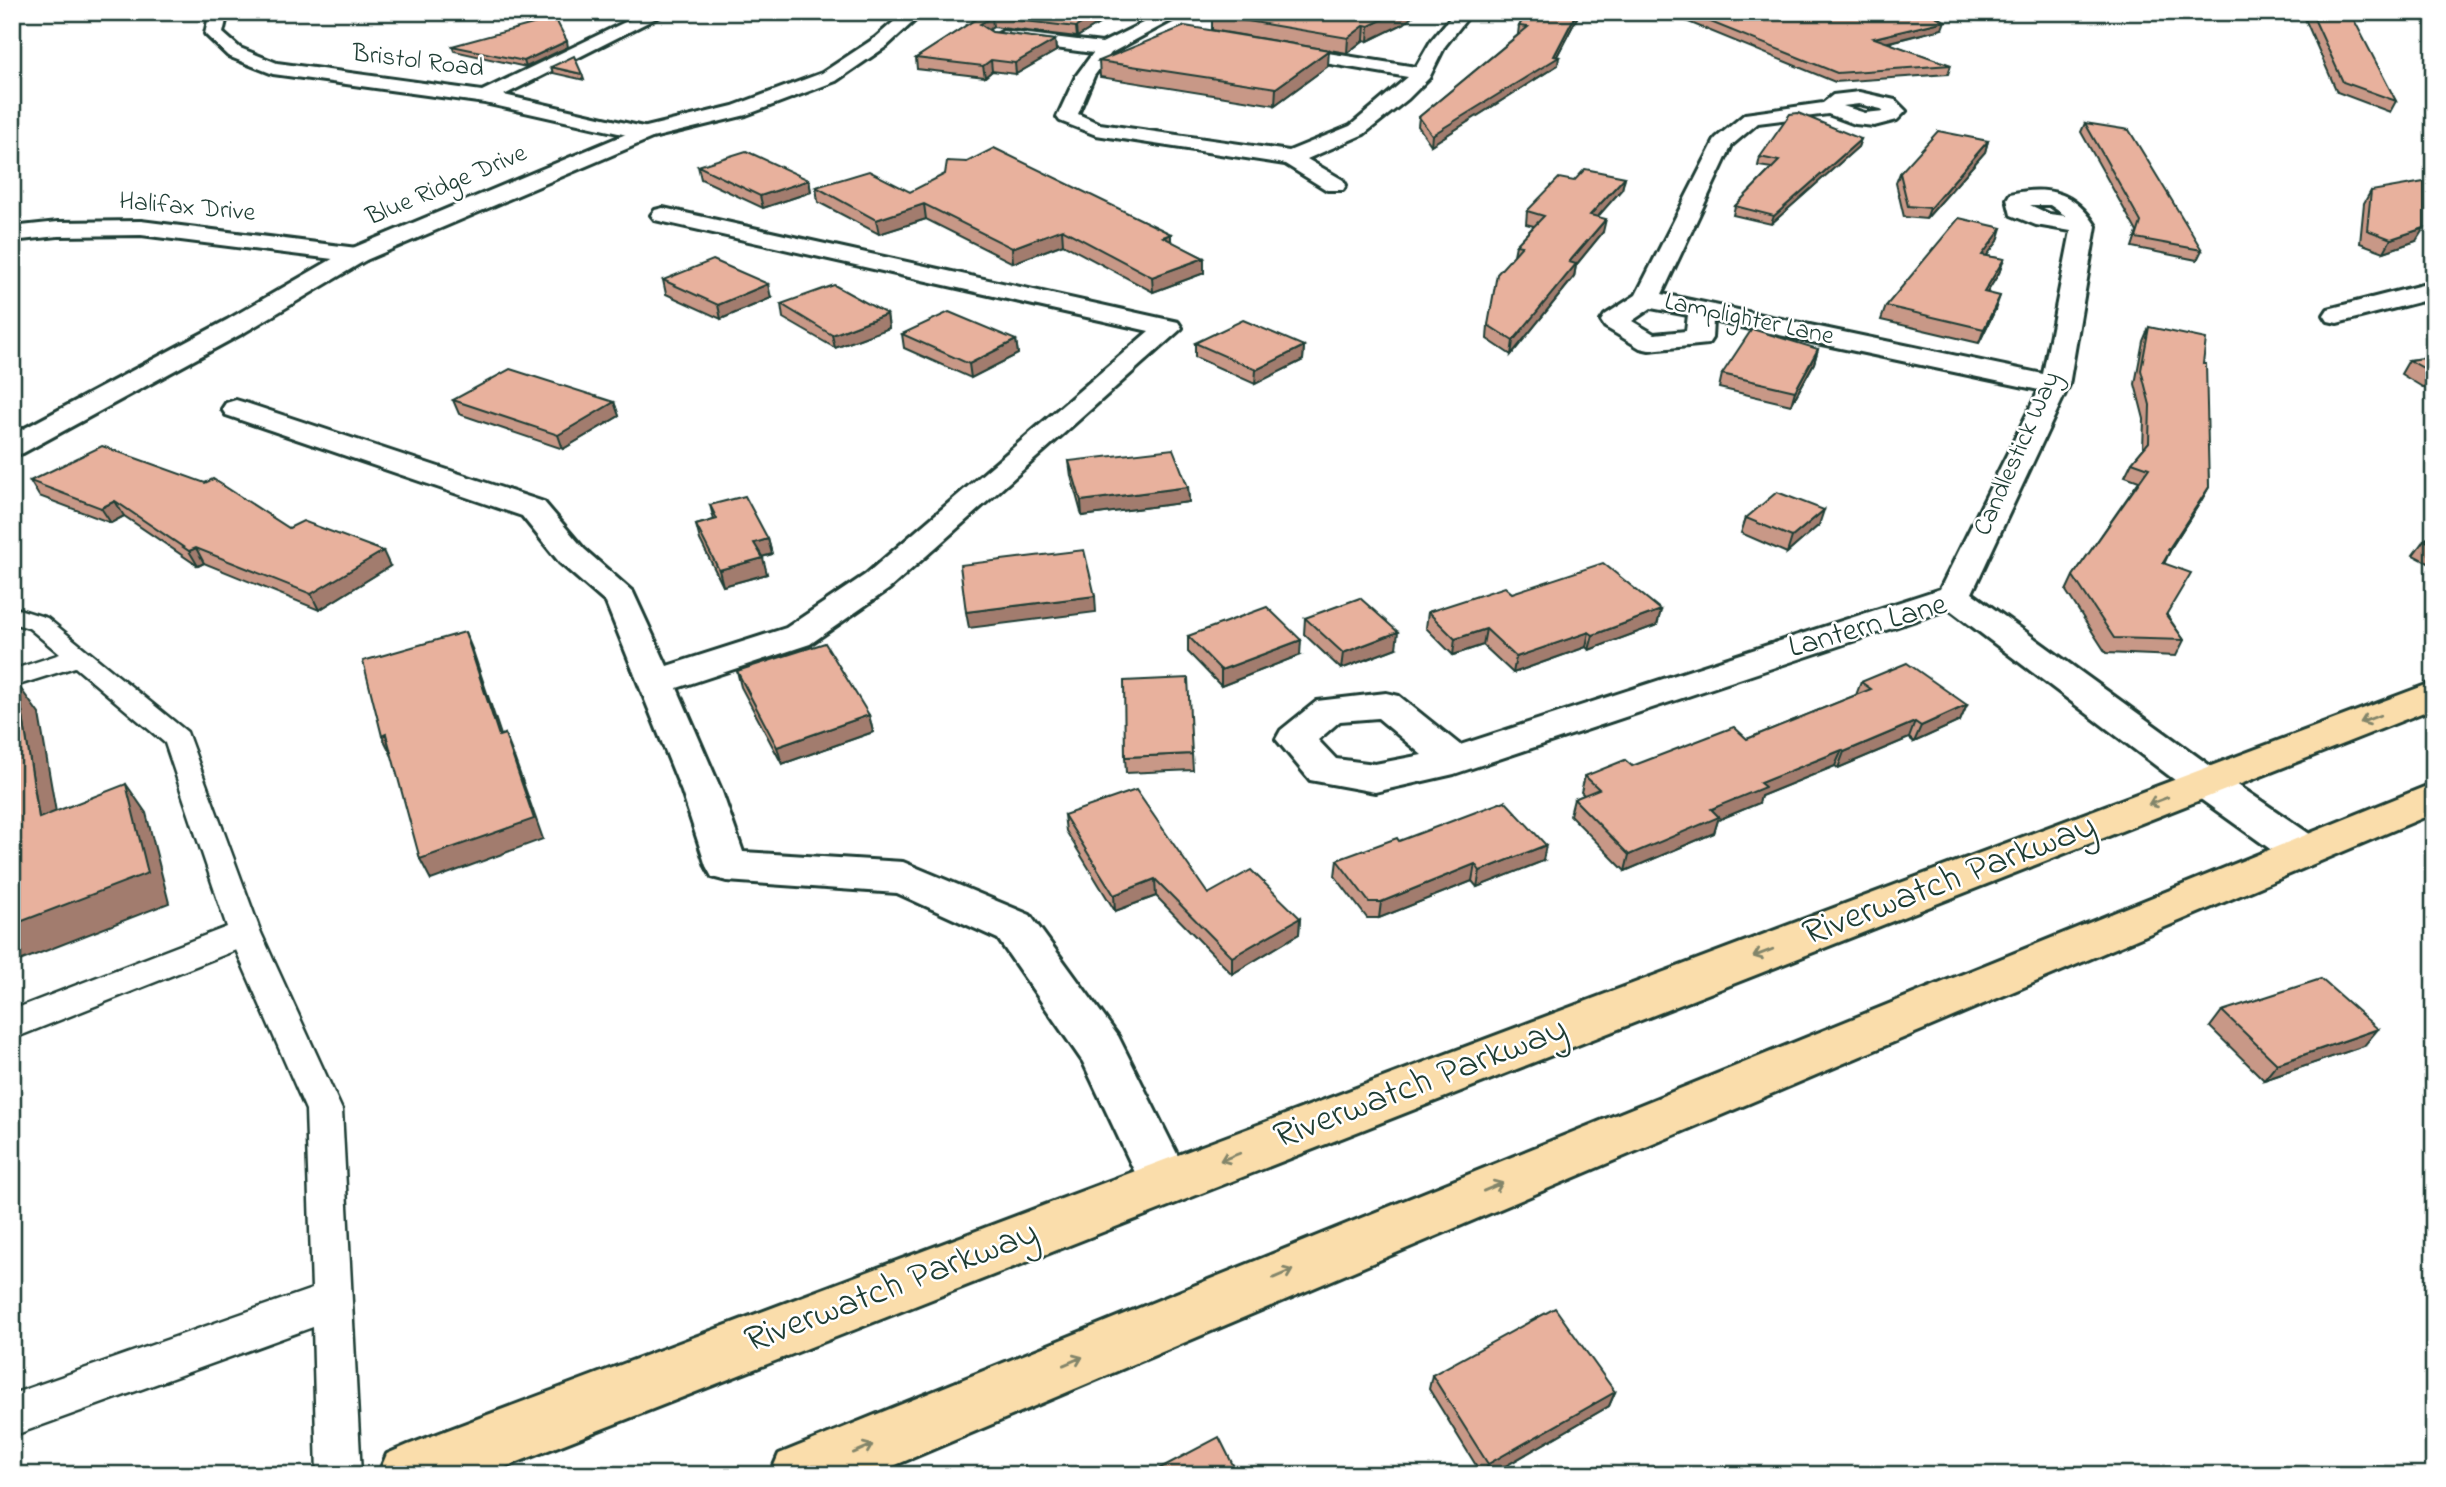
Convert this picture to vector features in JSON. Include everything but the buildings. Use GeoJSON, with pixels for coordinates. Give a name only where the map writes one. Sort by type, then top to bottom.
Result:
{"type":"FeatureCollection","features":[{"type":"Feature","properties":{"kind":"main road","name":"Riverwatch Parkway"},"geometry":{"type":"LineString","coordinates":[[408,1475],[2434,694]]}},
{"type":"Feature","properties":{"kind":"main road"},"geometry":{"type":"LineString","coordinates":[[800,1475],[2434,797]]}},
{"type":"Feature","properties":{"kind":"street","name":"Bristol Road"},"geometry":{"type":"LineString","coordinates":[[220,12],[217,15],[214,34],[234,52],[273,68],[485,97],[645,133]]}},
{"type":"Feature","properties":{"kind":"street"},"geometry":{"type":"LineString","coordinates":[[485,97],[660,12]]}},
{"type":"Feature","properties":{"kind":"street","name":"Blue Ridge Drive"},"geometry":{"type":"LineString","coordinates":[[12,447],[236,326],[357,255],[645,133],[739,111],[829,77],[881,42],[916,12]]}},
{"type":"Feature","properties":{"kind":"street"},"geometry":{"type":"LineString","coordinates":[[1291,158],[1357,130],[1401,95],[1422,74],[1437,45],[1464,12]]}},
{"type":"Feature","properties":{"kind":"street"},"geometry":{"type":"LineString","coordinates":[[1177,22],[1151,28],[1105,49],[1085,76],[1068,117],[1096,129],[1291,158],[1335,185]]}},
{"type":"Feature","properties":{"kind":"street"},"geometry":{"type":"LineString","coordinates":[[993,35],[1105,49]]}},
{"type":"Feature","properties":{"kind":"street"},"geometry":{"type":"LineString","coordinates":[[1265,48],[1422,74]]}},
{"type":"Feature","properties":{"kind":"street","name":"Lamplighter Lane"},"geometry":{"type":"LineString","coordinates":[[1832,108],[1752,118],[1723,142],[1647,299],[2055,385]]}},
{"type":"Feature","properties":{"kind":"street"},"geometry":{"type":"LineString","coordinates":[[656,682],[798,636],[877,582],[1169,327],[663,215]]}},
{"type":"Feature","properties":{"kind":"street","name":"Candlestick Way"},"geometry":{"type":"LineString","coordinates":[[1954,596],[2055,385],[2084,226]]}},
{"type":"Feature","properties":{"kind":"street","name":"Halifax Drive"},"geometry":{"type":"LineString","coordinates":[[12,234],[58,229],[141,228],[357,255]]}},
{"type":"Feature","properties":{"kind":"street"},"geometry":{"type":"LineString","coordinates":[[2337,315],[2434,290]]}},
{"type":"Feature","properties":{"kind":"street"},"geometry":{"type":"LineString","coordinates":[[1647,299],[1614,321],[1649,342],[1699,338],[1701,310]]}},
{"type":"Feature","properties":{"kind":"street"},"geometry":{"type":"LineString","coordinates":[[236,409],[533,509],[572,556],[621,598],[702,792],[727,866],[903,878],[1014,927],[1101,1050],[1165,1182]]}},
{"type":"Feature","properties":{"kind":"street","name":"Lantern Lane"},"geometry":{"type":"LineString","coordinates":[[1454,761],[1954,596],[2206,783],[2302,850]]}},
{"type":"Feature","properties":{"kind":"lane"},"geometry":{"type":"LineString","coordinates":[[12,615],[38,623],[177,739],[245,933],[324,1110],[339,1475]]}},
{"type":"Feature","properties":{"kind":"lane"},"geometry":{"type":"LineString","coordinates":[[12,679],[79,657]]}},
{"type":"Feature","properties":{"kind":"lane"},"geometry":{"type":"LineString","coordinates":[[12,1026],[245,933]]}},
{"type":"Feature","properties":{"kind":"lane"},"geometry":{"type":"LineString","coordinates":[[12,1416],[332,1301]]}}]}
